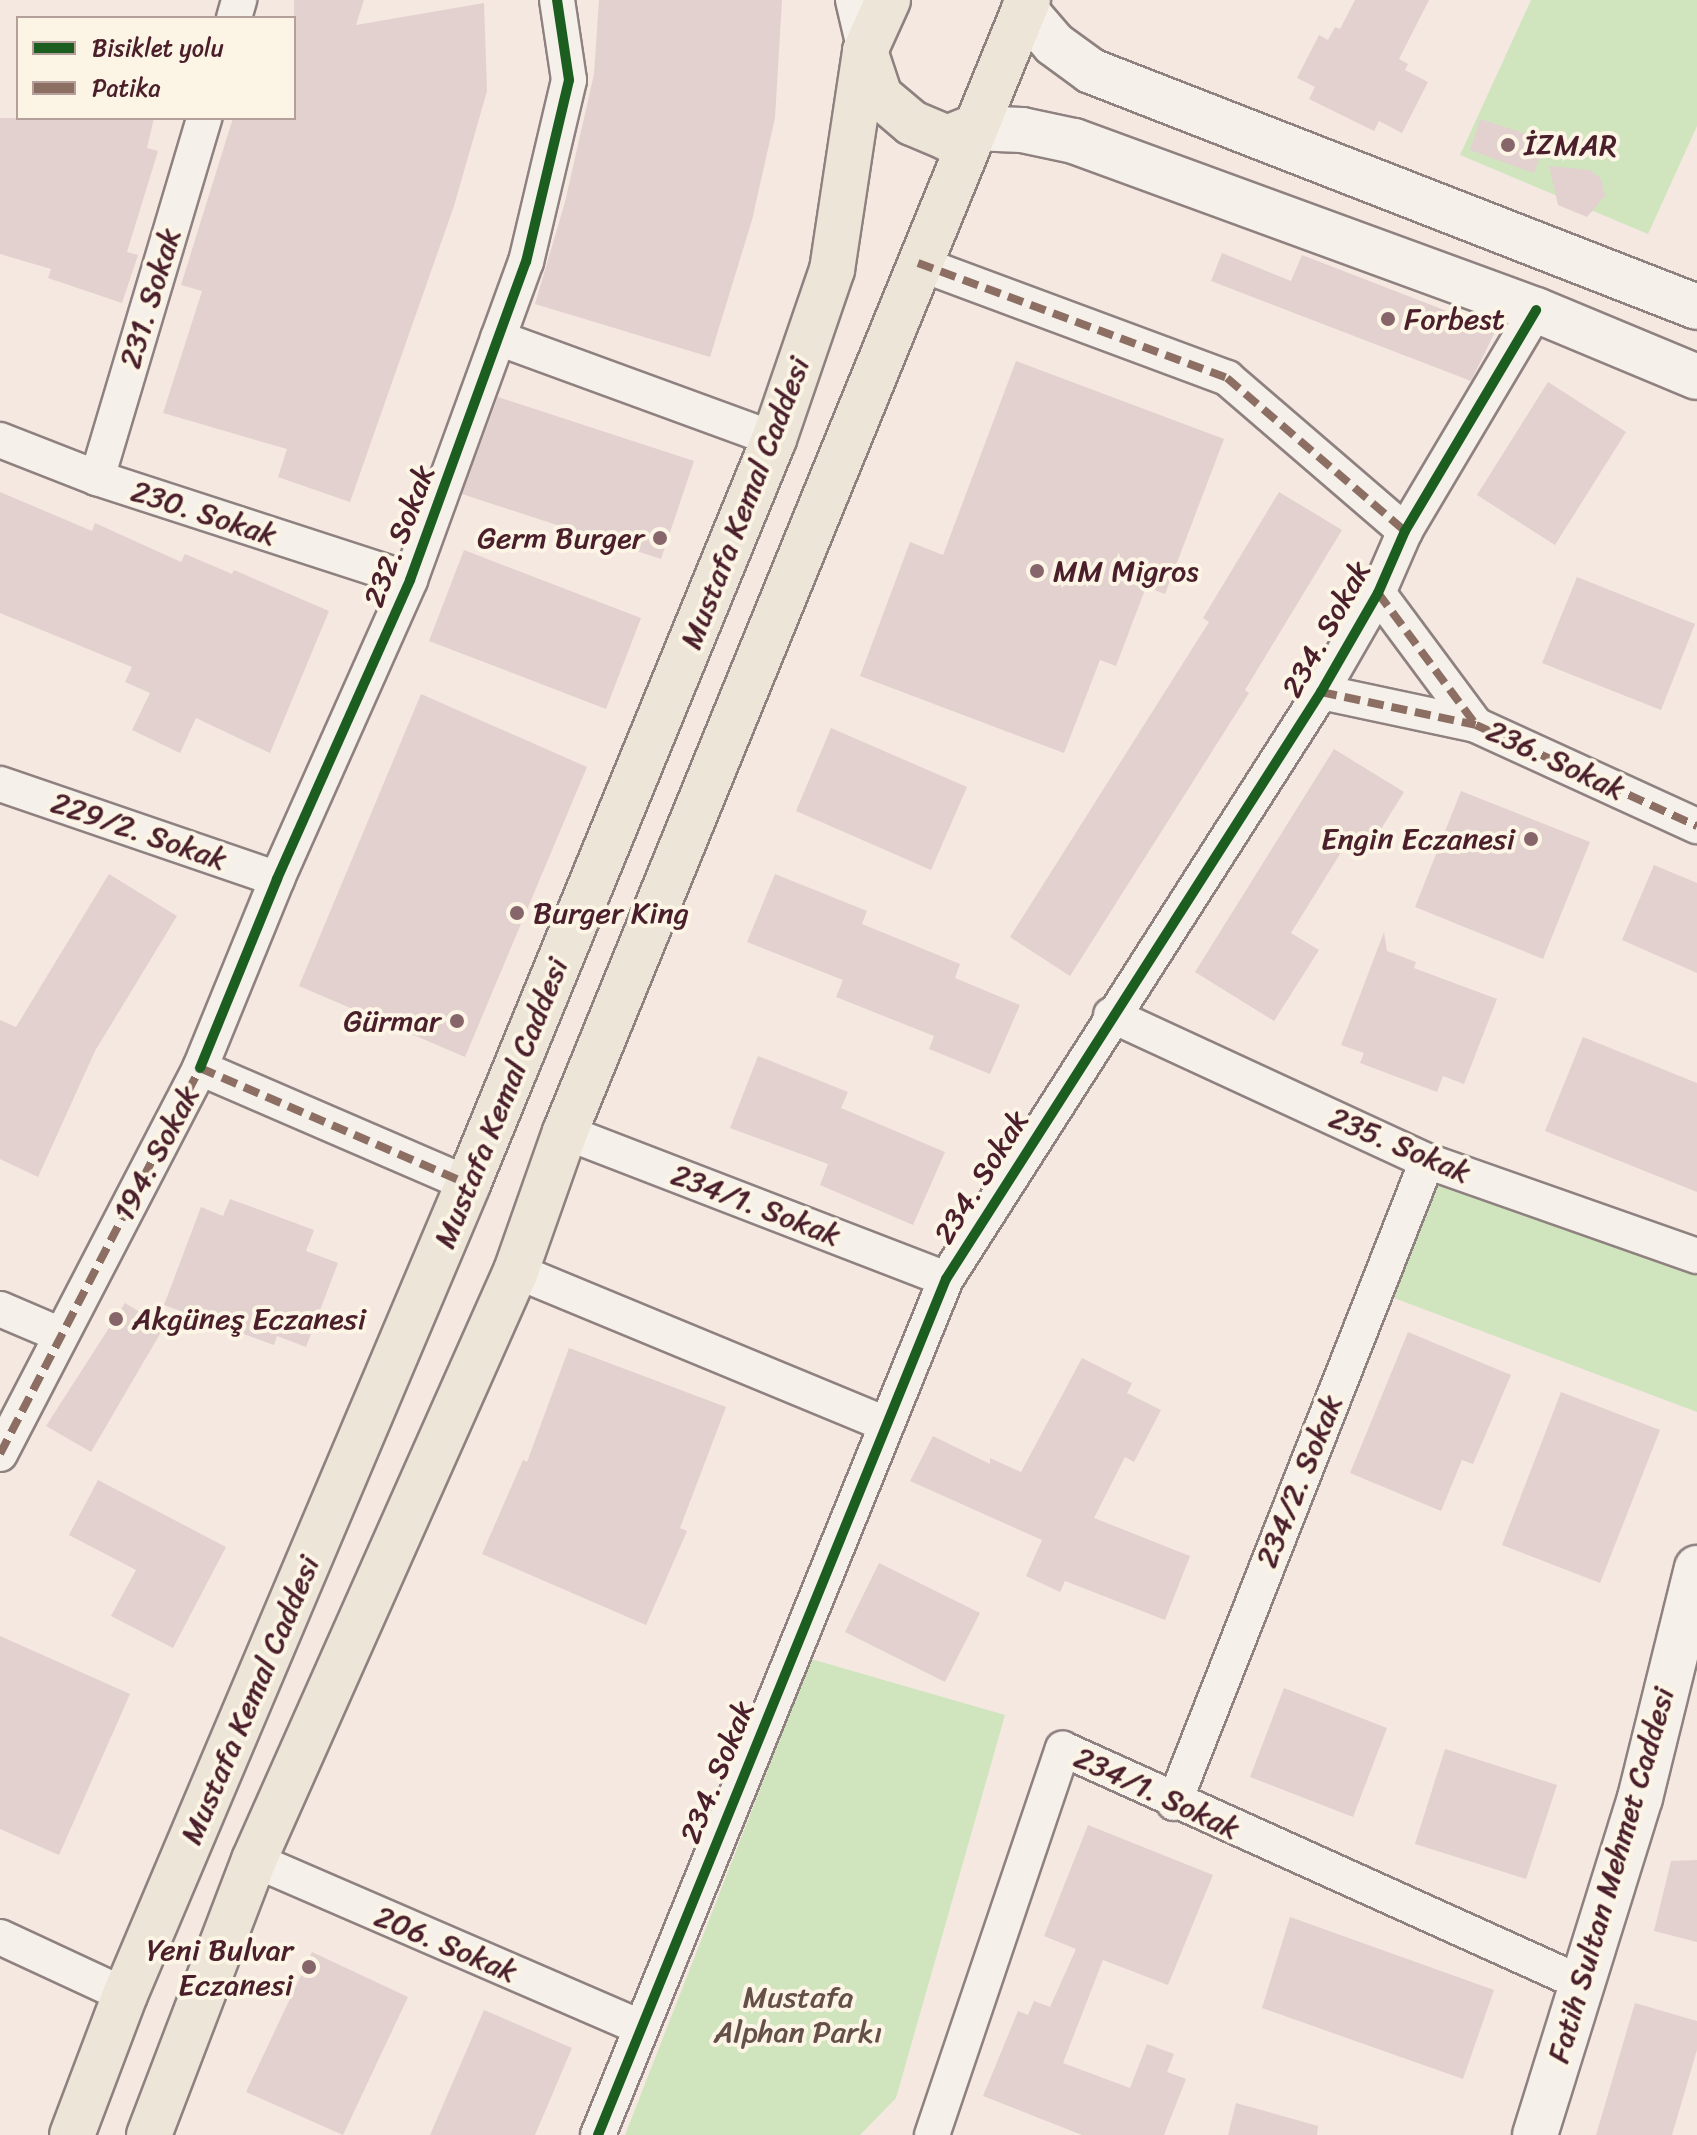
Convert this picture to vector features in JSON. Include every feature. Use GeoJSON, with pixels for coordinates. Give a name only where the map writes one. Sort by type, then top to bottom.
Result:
{"type":"FeatureCollection","features":[{"type":"Feature","properties":{"kind":"main road","name":"Mustafa Kemal Caddesi"},"geometry":{"type":"LineString","coordinates":[[72,2135],[125,1995],[468,1184],[774,439],[832,270],[865,51],[888,0]]}},
{"type":"Feature","properties":{"kind":"main road"},"geometry":{"type":"LineString","coordinates":[[149,2135],[254,1860],[516,1271],[565,1132],[1023,3]]}},
{"type":"Feature","properties":{"kind":"main road"},"geometry":{"type":"LineString","coordinates":[[1023,3],[1054,44],[1091,71],[1697,307]]}},
{"type":"Feature","properties":{"kind":"main road"},"geometry":{"type":"LineString","coordinates":[[865,51],[880,96],[912,123],[947,138],[972,128],[1022,130],[1074,141],[1536,310],[1697,377]]}},
{"type":"Feature","properties":{"kind":"main road","name":"Fatih Sultan Mehmet Caddesi"},"geometry":{"type":"LineString","coordinates":[[1535,2135],[1579,1982],[1640,1798],[1697,1568]]}},
{"type":"Feature","properties":{"kind":"street","name":"232. Sokak"},"geometry":{"type":"LineString","coordinates":[[200,1068],[277,879],[410,580],[526,262],[569,80],[557,0]]}},
{"type":"Feature","properties":{"kind":"street"},"geometry":{"type":"LineString","coordinates":[[853,0],[865,51]]}},
{"type":"Feature","properties":{"kind":"street","name":"231. Sokak"},"geometry":{"type":"LineString","coordinates":[[97,478],[203,120]]}},
{"type":"Feature","properties":{"kind":"street"},"geometry":{"type":"LineString","coordinates":[[918,263],[1227,378],[1405,531]]}},
{"type":"Feature","properties":{"kind":"street","name":"234. Sokak"},"geometry":{"type":"LineString","coordinates":[[598,2135],[639,2027],[946,1279],[1111,1015],[1321,692],[1378,593],[1405,531],[1536,310]]}},
{"type":"Feature","properties":{"kind":"street"},"geometry":{"type":"LineString","coordinates":[[498,338],[774,439]]}},
{"type":"Feature","properties":{"kind":"street","name":"230. Sokak"},"geometry":{"type":"LineString","coordinates":[[0,440],[97,478],[410,580]]}},
{"type":"Feature","properties":{"kind":"street","name":"236. Sokak"},"geometry":{"type":"LineString","coordinates":[[1378,593],[1476,725],[1697,826]]}},
{"type":"Feature","properties":{"kind":"street"},"geometry":{"type":"LineString","coordinates":[[1321,692],[1476,725]]}},
{"type":"Feature","properties":{"kind":"street","name":"229/2. Sokak"},"geometry":{"type":"LineString","coordinates":[[0,784],[277,879]]}},
{"type":"Feature","properties":{"kind":"street","name":"235. Sokak"},"geometry":{"type":"LineString","coordinates":[[1111,1015],[1427,1161],[1697,1256]]}},
{"type":"Feature","properties":{"kind":"street","name":"194. Sokak"},"geometry":{"type":"LineString","coordinates":[[0,1454],[200,1068],[468,1184]]}},
{"type":"Feature","properties":{"kind":"street","name":"234/1. Sokak"},"geometry":{"type":"LineString","coordinates":[[565,1132],[946,1279]]}},
{"type":"Feature","properties":{"kind":"street","name":"234/2. Sokak"},"geometry":{"type":"LineString","coordinates":[[1174,1803],[1427,1161]]}},
{"type":"Feature","properties":{"kind":"street"},"geometry":{"type":"LineString","coordinates":[[516,1271],[886,1424]]}},
{"type":"Feature","properties":{"kind":"street"},"geometry":{"type":"LineString","coordinates":[[0,1309],[61,1335]]}},
{"type":"Feature","properties":{"kind":"street","name":"234/1. Sokak"},"geometry":{"type":"LineString","coordinates":[[932,2135],[1063,1749],[1174,1803],[1579,1982]]}},
{"type":"Feature","properties":{"kind":"street","name":"206. Sokak"},"geometry":{"type":"LineString","coordinates":[[254,1860],[639,2027]]}},
{"type":"Feature","properties":{"kind":"street"},"geometry":{"type":"LineString","coordinates":[[0,1937],[125,1995]]}},
{"type":"Feature","properties":{"kind":"green space"},"geometry":{"type":"Polygon","coordinates":[[[1531,0],[1697,0],[1697,126],[1648,234],[1460,155],[1531,0]]]}},
{"type":"Feature","properties":{"kind":"green space"},"geometry":{"type":"Polygon","coordinates":[[[1440,1176],[1697,1272],[1697,1412],[1394,1298],[1440,1176]]]}},
{"type":"Feature","properties":{"kind":"green space","name":"Mustafa Alphan Parkı"},"geometry":{"type":"Polygon","coordinates":[[[811,1659],[1005,1715],[896,2098],[860,2135],[625,2135],[811,1659]]]}},
{"type":"Feature","properties":{"kind":"building"},"geometry":{"type":"Polygon","coordinates":[[[294,0],[364,0],[356,25],[484,3],[487,91],[454,206],[350,502],[278,477],[287,449],[163,413],[202,291],[181,285],[232,120],[296,120],[294,0]]]}},
{"type":"Feature","properties":{"kind":"building"},"geometry":{"type":"Polygon","coordinates":[[[599,0],[782,0],[775,118],[752,220],[710,357],[535,304],[565,202],[594,74],[599,0]]]}},
{"type":"Feature","properties":{"kind":"building"},"geometry":{"type":"Polygon","coordinates":[[[1355,0],[1429,0],[1399,59],[1408,64],[1405,70],[1428,82],[1402,133],[1379,121],[1374,131],[1309,99],[1315,87],[1297,78],[1319,35],[1328,40],[1335,27],[1340,29],[1355,0]]]}},
{"type":"Feature","properties":{"kind":"building"},"geometry":{"type":"Polygon","coordinates":[[[0,118],[154,120],[147,148],[158,151],[127,252],[138,255],[122,303],[48,278],[51,269],[0,254],[0,118]]]}},
{"type":"Feature","properties":{"kind":"building","name":"İZMAR"},"geometry":{"type":"Polygon","coordinates":[[[1480,119],[1546,140],[1534,173],[1470,150],[1480,119]]]}},
{"type":"Feature","properties":{"kind":"building"},"geometry":{"type":"Polygon","coordinates":[[[1549,166],[1590,170],[1601,179],[1605,196],[1587,217],[1558,205],[1549,166]]]}},
{"type":"Feature","properties":{"kind":"building","name":"Forbest"},"geometry":{"type":"Polygon","coordinates":[[[1222,253],[1291,281],[1302,255],[1496,330],[1471,381],[1211,281],[1222,253]]]}},
{"type":"Feature","properties":{"kind":"building","name":"MM Migros"},"geometry":{"type":"Polygon","coordinates":[[[1016,361],[1224,439],[1165,594],[1146,587],[1116,666],[1100,660],[1064,753],[860,676],[910,542],[943,555],[1016,361]]]}},
{"type":"Feature","properties":{"kind":"building"},"geometry":{"type":"Polygon","coordinates":[[[1548,382],[1626,432],[1555,545],[1477,495],[1548,382]]]}},
{"type":"Feature","properties":{"kind":"building"},"geometry":{"type":"Polygon","coordinates":[[[498,397],[694,461],[661,559],[462,494],[498,397]]]}},
{"type":"Feature","properties":{"kind":"building"},"geometry":{"type":"Polygon","coordinates":[[[0,492],[92,531],[95,523],[181,562],[185,554],[232,574],[234,570],[329,611],[270,753],[196,718],[180,753],[132,730],[150,693],[125,682],[132,667],[0,613],[0,492]]]}},
{"type":"Feature","properties":{"kind":"building"},"geometry":{"type":"Polygon","coordinates":[[[1279,492],[1342,530],[1245,690],[1249,693],[1070,976],[1010,937],[1209,622],[1203,618],[1279,492]]]}},
{"type":"Feature","properties":{"kind":"building"},"geometry":{"type":"Polygon","coordinates":[[[464,550],[641,618],[606,709],[429,641],[464,550]]]}},
{"type":"Feature","properties":{"kind":"building"},"geometry":{"type":"Polygon","coordinates":[[[1577,577],[1695,624],[1661,710],[1542,663],[1577,577]]]}},
{"type":"Feature","properties":{"kind":"building"},"geometry":{"type":"Polygon","coordinates":[[[421,694],[587,767],[465,1057],[299,986],[421,694]]]}},
{"type":"Feature","properties":{"kind":"building"},"geometry":{"type":"Polygon","coordinates":[[[831,728],[967,787],[931,870],[796,811],[831,728]]]}},
{"type":"Feature","properties":{"kind":"building"},"geometry":{"type":"Polygon","coordinates":[[[1334,749],[1404,792],[1363,858],[1345,846],[1291,933],[1319,950],[1274,1021],[1195,972],[1334,749]]]}},
{"type":"Feature","properties":{"kind":"building"},"geometry":{"type":"Polygon","coordinates":[[[1461,791],[1590,842],[1543,959],[1415,907],[1461,791]]]}},
{"type":"Feature","properties":{"kind":"building"},"geometry":{"type":"Polygon","coordinates":[[[1654,865],[1697,883],[1697,973],[1622,940],[1654,865]]]}},
{"type":"Feature","properties":{"kind":"building"},"geometry":{"type":"Polygon","coordinates":[[[109,874],[177,916],[95,1051],[38,1177],[0,1159],[0,1020],[16,1027],[109,874]]]}},
{"type":"Feature","properties":{"kind":"building"},"geometry":{"type":"Polygon","coordinates":[[[775,874],[867,911],[862,924],[960,964],[955,978],[1020,1005],[990,1074],[929,1049],[934,1036],[836,997],[843,980],[747,942],[775,874]]]}},
{"type":"Feature","properties":{"kind":"building"},"geometry":{"type":"Polygon","coordinates":[[[1384,932],[1387,951],[1416,962],[1414,968],[1497,999],[1464,1084],[1443,1076],[1437,1092],[1360,1063],[1364,1053],[1341,1045],[1384,932]]]}},
{"type":"Feature","properties":{"kind":"building"},"geometry":{"type":"Polygon","coordinates":[[[1583,1037],[1697,1083],[1697,1192],[1545,1131],[1583,1037]]]}},
{"type":"Feature","properties":{"kind":"building"},"geometry":{"type":"Polygon","coordinates":[[[758,1056],[848,1092],[841,1108],[945,1152],[913,1225],[820,1185],[828,1164],[730,1128],[758,1056]]]}},
{"type":"Feature","properties":{"kind":"building"},"geometry":{"type":"Polygon","coordinates":[[[230,1199],[314,1230],[306,1251],[338,1263],[306,1347],[277,1336],[274,1345],[164,1305],[201,1207],[223,1216],[230,1199]]]}},
{"type":"Feature","properties":{"kind":"building"},"geometry":{"type":"Polygon","coordinates":[[[125,1303],[164,1327],[91,1452],[46,1426],[125,1303]]]}},
{"type":"Feature","properties":{"kind":"building"},"geometry":{"type":"Polygon","coordinates":[[[1408,1332],[1511,1375],[1473,1464],[1462,1460],[1441,1511],[1350,1473],[1408,1332]]]}},
{"type":"Feature","properties":{"kind":"building"},"geometry":{"type":"Polygon","coordinates":[[[569,1348],[726,1407],[680,1528],[687,1531],[646,1625],[482,1554],[523,1460],[527,1462],[569,1348]]]}},
{"type":"Feature","properties":{"kind":"building"},"geometry":{"type":"Polygon","coordinates":[[[1082,1358],[1132,1383],[1127,1393],[1161,1410],[1134,1462],[1125,1457],[1094,1518],[1190,1556],[1165,1620],[1065,1581],[1060,1592],[1026,1576],[1042,1540],[910,1481],[933,1436],[990,1464],[990,1458],[1021,1472],[1082,1358]]]}},
{"type":"Feature","properties":{"kind":"building"},"geometry":{"type":"Polygon","coordinates":[[[1561,1392],[1660,1430],[1600,1583],[1502,1545],[1561,1392]]]}},
{"type":"Feature","properties":{"kind":"building"},"geometry":{"type":"Polygon","coordinates":[[[98,1480],[226,1547],[173,1648],[111,1616],[136,1570],[69,1535],[98,1480]]]}},
{"type":"Feature","properties":{"kind":"building"},"geometry":{"type":"Polygon","coordinates":[[[879,1563],[980,1613],[945,1682],[845,1632],[879,1563]]]}},
{"type":"Feature","properties":{"kind":"building"},"geometry":{"type":"Polygon","coordinates":[[[0,1636],[130,1694],[59,1855],[0,1829],[0,1636]]]}},
{"type":"Feature","properties":{"kind":"building"},"geometry":{"type":"Polygon","coordinates":[[[1284,1688],[1387,1728],[1353,1817],[1250,1777],[1284,1688]]]}},
{"type":"Feature","properties":{"kind":"building"},"geometry":{"type":"Polygon","coordinates":[[[1445,1749],[1557,1785],[1526,1879],[1415,1844],[1445,1749]]]}},
{"type":"Feature","properties":{"kind":"building"},"geometry":{"type":"Polygon","coordinates":[[[1088,1825],[1213,1875],[1168,1985],[1103,1960],[1063,2063],[1130,2088],[1147,2044],[1174,2054],[1167,2072],[1186,2079],[1164,2135],[1082,2135],[983,2096],[1018,2011],[1028,2015],[1034,2001],[1050,2007],[1076,1949],[1044,1936],[1088,1825]]]}},
{"type":"Feature","properties":{"kind":"building"},"geometry":{"type":"Polygon","coordinates":[[[1697,1860],[1697,1942],[1654,1931],[1671,1861],[1697,1860]]]}},
{"type":"Feature","properties":{"kind":"building"},"geometry":{"type":"Polygon","coordinates":[[[1290,1917],[1494,1990],[1463,2079],[1262,2008],[1290,1917]]]}},
{"type":"Feature","properties":{"kind":"building"},"geometry":{"type":"Polygon","coordinates":[[[312,1952],[408,1997],[343,2135],[246,2092],[312,1952]]]}},
{"type":"Feature","properties":{"kind":"building"},"geometry":{"type":"Polygon","coordinates":[[[1635,2003],[1697,2021],[1697,2050],[1672,2135],[1596,2135],[1635,2003]]]}},
{"type":"Feature","properties":{"kind":"building"},"geometry":{"type":"Polygon","coordinates":[[[484,2010],[572,2048],[535,2135],[430,2135],[484,2010]]]}},
{"type":"Feature","properties":{"kind":"building"},"geometry":{"type":"Polygon","coordinates":[[[1236,2103],[1318,2126],[1317,2135],[1228,2135],[1236,2103]]]}},
{"type":"Feature","properties":{"kind":"marked path"},"geometry":{"type":"LineString","coordinates":[[918,263],[1227,378],[1405,531]]}},
{"type":"Feature","properties":{"kind":"marked path"},"geometry":{"type":"LineString","coordinates":[[1378,593],[1476,725],[1697,826]]}},
{"type":"Feature","properties":{"kind":"marked path"},"geometry":{"type":"LineString","coordinates":[[1321,692],[1476,725]]}},
{"type":"Feature","properties":{"kind":"marked path"},"geometry":{"type":"LineString","coordinates":[[0,1454],[200,1068],[468,1184]]}},
{"type":"Feature","properties":{"kind":"cycle path"},"geometry":{"type":"LineString","coordinates":[[200,1068],[277,879],[410,580],[526,262],[569,80],[557,0]]}},
{"type":"Feature","properties":{"kind":"cycle path"},"geometry":{"type":"LineString","coordinates":[[598,2135],[946,1279],[1321,692],[1378,593],[1405,531],[1536,310]]}},
{"type":"Feature","properties":{"kind":"place","name":"İZMAR"},"geometry":{"type":"Point","coordinates":[1508,145]}},
{"type":"Feature","properties":{"kind":"place","name":"Forbest"},"geometry":{"type":"Point","coordinates":[1388,319]}},
{"type":"Feature","properties":{"kind":"place","name":"Germ Burger"},"geometry":{"type":"Point","coordinates":[660,538]}},
{"type":"Feature","properties":{"kind":"place","name":"MM Migros"},"geometry":{"type":"Point","coordinates":[1037,571]}},
{"type":"Feature","properties":{"kind":"place","name":"Engin Eczanesi"},"geometry":{"type":"Point","coordinates":[1531,839]}},
{"type":"Feature","properties":{"kind":"place","name":"Burger King"},"geometry":{"type":"Point","coordinates":[517,913]}},
{"type":"Feature","properties":{"kind":"place","name":"Gürmar"},"geometry":{"type":"Point","coordinates":[457,1021]}},
{"type":"Feature","properties":{"kind":"place","name":"Akgüneş Eczanesi"},"geometry":{"type":"Point","coordinates":[116,1319]}},
{"type":"Feature","properties":{"kind":"place","name":"Yeni Bulvar Eczanesi"},"geometry":{"type":"Point","coordinates":[309,1967]}}]}
